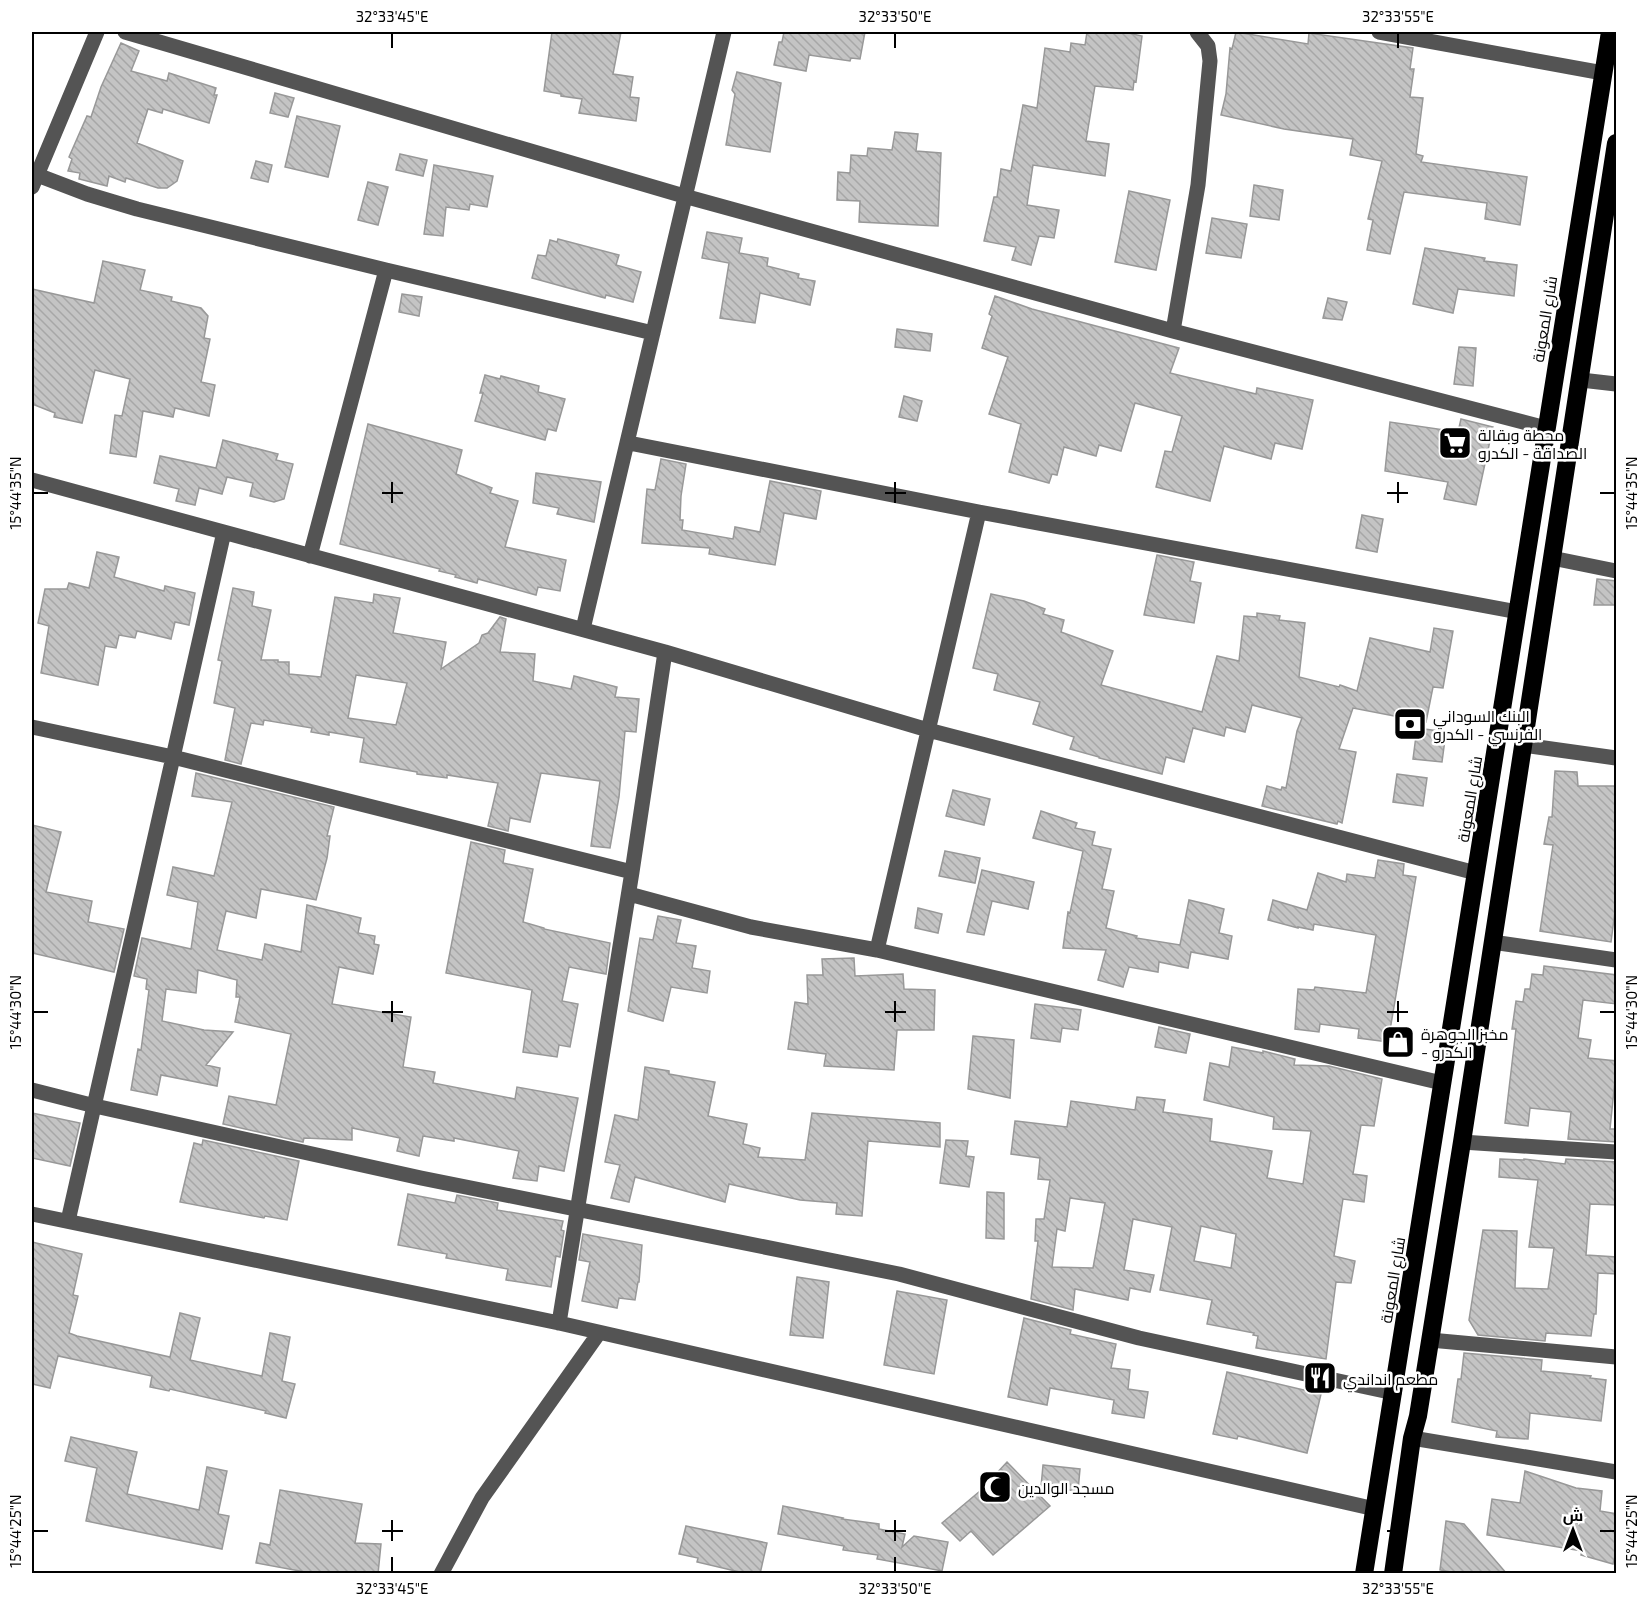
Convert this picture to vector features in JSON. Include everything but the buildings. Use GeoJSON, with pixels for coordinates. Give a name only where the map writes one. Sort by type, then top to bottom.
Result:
{"type":"FeatureCollection","features":[{"type":"Feature","properties":{"kind":"highway","name":"شارع المعونة"},"geometry":{"type":"LineString","coordinates":[[1364,1574],[1610,32]]}},
{"type":"Feature","properties":{"kind":"highway"},"geometry":{"type":"LineString","coordinates":[[1368,1552],[1394,1565],[1412,1438],[1418,1416],[1462,1142],[1597,270],[1614,178],[1617,143]]}},
{"type":"Feature","properties":{"kind":"highway"},"geometry":{"type":"LineString","coordinates":[[1573,267],[1597,270]]}},
{"type":"Feature","properties":{"kind":"street"},"geometry":{"type":"LineString","coordinates":[[97,32],[34,178],[137,209],[653,333]]}},
{"type":"Feature","properties":{"kind":"street"},"geometry":{"type":"LineString","coordinates":[[125,32],[684,195],[1173,331],[1546,428]]}},
{"type":"Feature","properties":{"kind":"street"},"geometry":{"type":"LineString","coordinates":[[583,629],[724,32]]}},
{"type":"Feature","properties":{"kind":"street"},"geometry":{"type":"LineString","coordinates":[[1173,331],[1198,185],[1210,61],[1208,46],[1197,32]]}},
{"type":"Feature","properties":{"kind":"street"},"geometry":{"type":"LineString","coordinates":[[1379,32],[1603,73]]}},
{"type":"Feature","properties":{"kind":"street"},"geometry":{"type":"LineString","coordinates":[[310,556],[386,270]]}},
{"type":"Feature","properties":{"kind":"street"},"geometry":{"type":"LineString","coordinates":[[1581,380],[1617,384]]}},
{"type":"Feature","properties":{"kind":"street"},"geometry":{"type":"LineString","coordinates":[[629,442],[980,512],[1518,612]]}},
{"type":"Feature","properties":{"kind":"street"},"geometry":{"type":"LineString","coordinates":[[32,480],[583,629],[928,730],[1476,873]]}},
{"type":"Feature","properties":{"kind":"street"},"geometry":{"type":"LineString","coordinates":[[877,950],[980,512]]}},
{"type":"Feature","properties":{"kind":"street"},"geometry":{"type":"LineString","coordinates":[[69,1221],[224,532]]}},
{"type":"Feature","properties":{"kind":"street"},"geometry":{"type":"LineString","coordinates":[[1552,558],[1617,571]]}},
{"type":"Feature","properties":{"kind":"street"},"geometry":{"type":"LineString","coordinates":[[559,1323],[629,894],[665,652]]}},
{"type":"Feature","properties":{"kind":"street"},"geometry":{"type":"LineString","coordinates":[[32,727],[173,757],[632,872]]}},
{"type":"Feature","properties":{"kind":"street"},"geometry":{"type":"LineString","coordinates":[[1524,745],[1617,758]]}},
{"type":"Feature","properties":{"kind":"street"},"geometry":{"type":"LineString","coordinates":[[629,894],[751,927],[877,950],[1442,1083]]}},
{"type":"Feature","properties":{"kind":"street"},"geometry":{"type":"LineString","coordinates":[[1492,942],[1617,960]]}},
{"type":"Feature","properties":{"kind":"street"},"geometry":{"type":"LineString","coordinates":[[32,1090],[421,1178],[899,1274],[1139,1338],[1394,1392]]}},
{"type":"Feature","properties":{"kind":"street"},"geometry":{"type":"LineString","coordinates":[[1462,1142],[1617,1152]]}},
{"type":"Feature","properties":{"kind":"street"},"geometry":{"type":"LineString","coordinates":[[32,1214],[559,1323],[599,1334],[1375,1509]]}},
{"type":"Feature","properties":{"kind":"street"},"geometry":{"type":"LineString","coordinates":[[441,1574],[482,1498],[599,1334]]}},
{"type":"Feature","properties":{"kind":"street"},"geometry":{"type":"LineString","coordinates":[[1430,1340],[1617,1358]]}},
{"type":"Feature","properties":{"kind":"street"},"geometry":{"type":"LineString","coordinates":[[1412,1438],[1617,1472]]}},
{"type":"Feature","properties":{"kind":"place","name":"محطة وبقالة الصداقة - الكدرو"},"geometry":{"type":"Point","coordinates":[1455,443]}},
{"type":"Feature","properties":{"kind":"place","name":"البنك السوداني الفرنسي - الكدرو"},"geometry":{"type":"Point","coordinates":[1410,724]}},
{"type":"Feature","properties":{"kind":"place","name":"مخبز الجوهرة - الكدرو"},"geometry":{"type":"Point","coordinates":[1398,1042]}},
{"type":"Feature","properties":{"kind":"place","name":"مطعم انداندي"},"geometry":{"type":"Point","coordinates":[1320,1378]}},
{"type":"Feature","properties":{"kind":"place","name":"مسجد الوالدين"},"geometry":{"type":"Point","coordinates":[995,1487]}}]}
